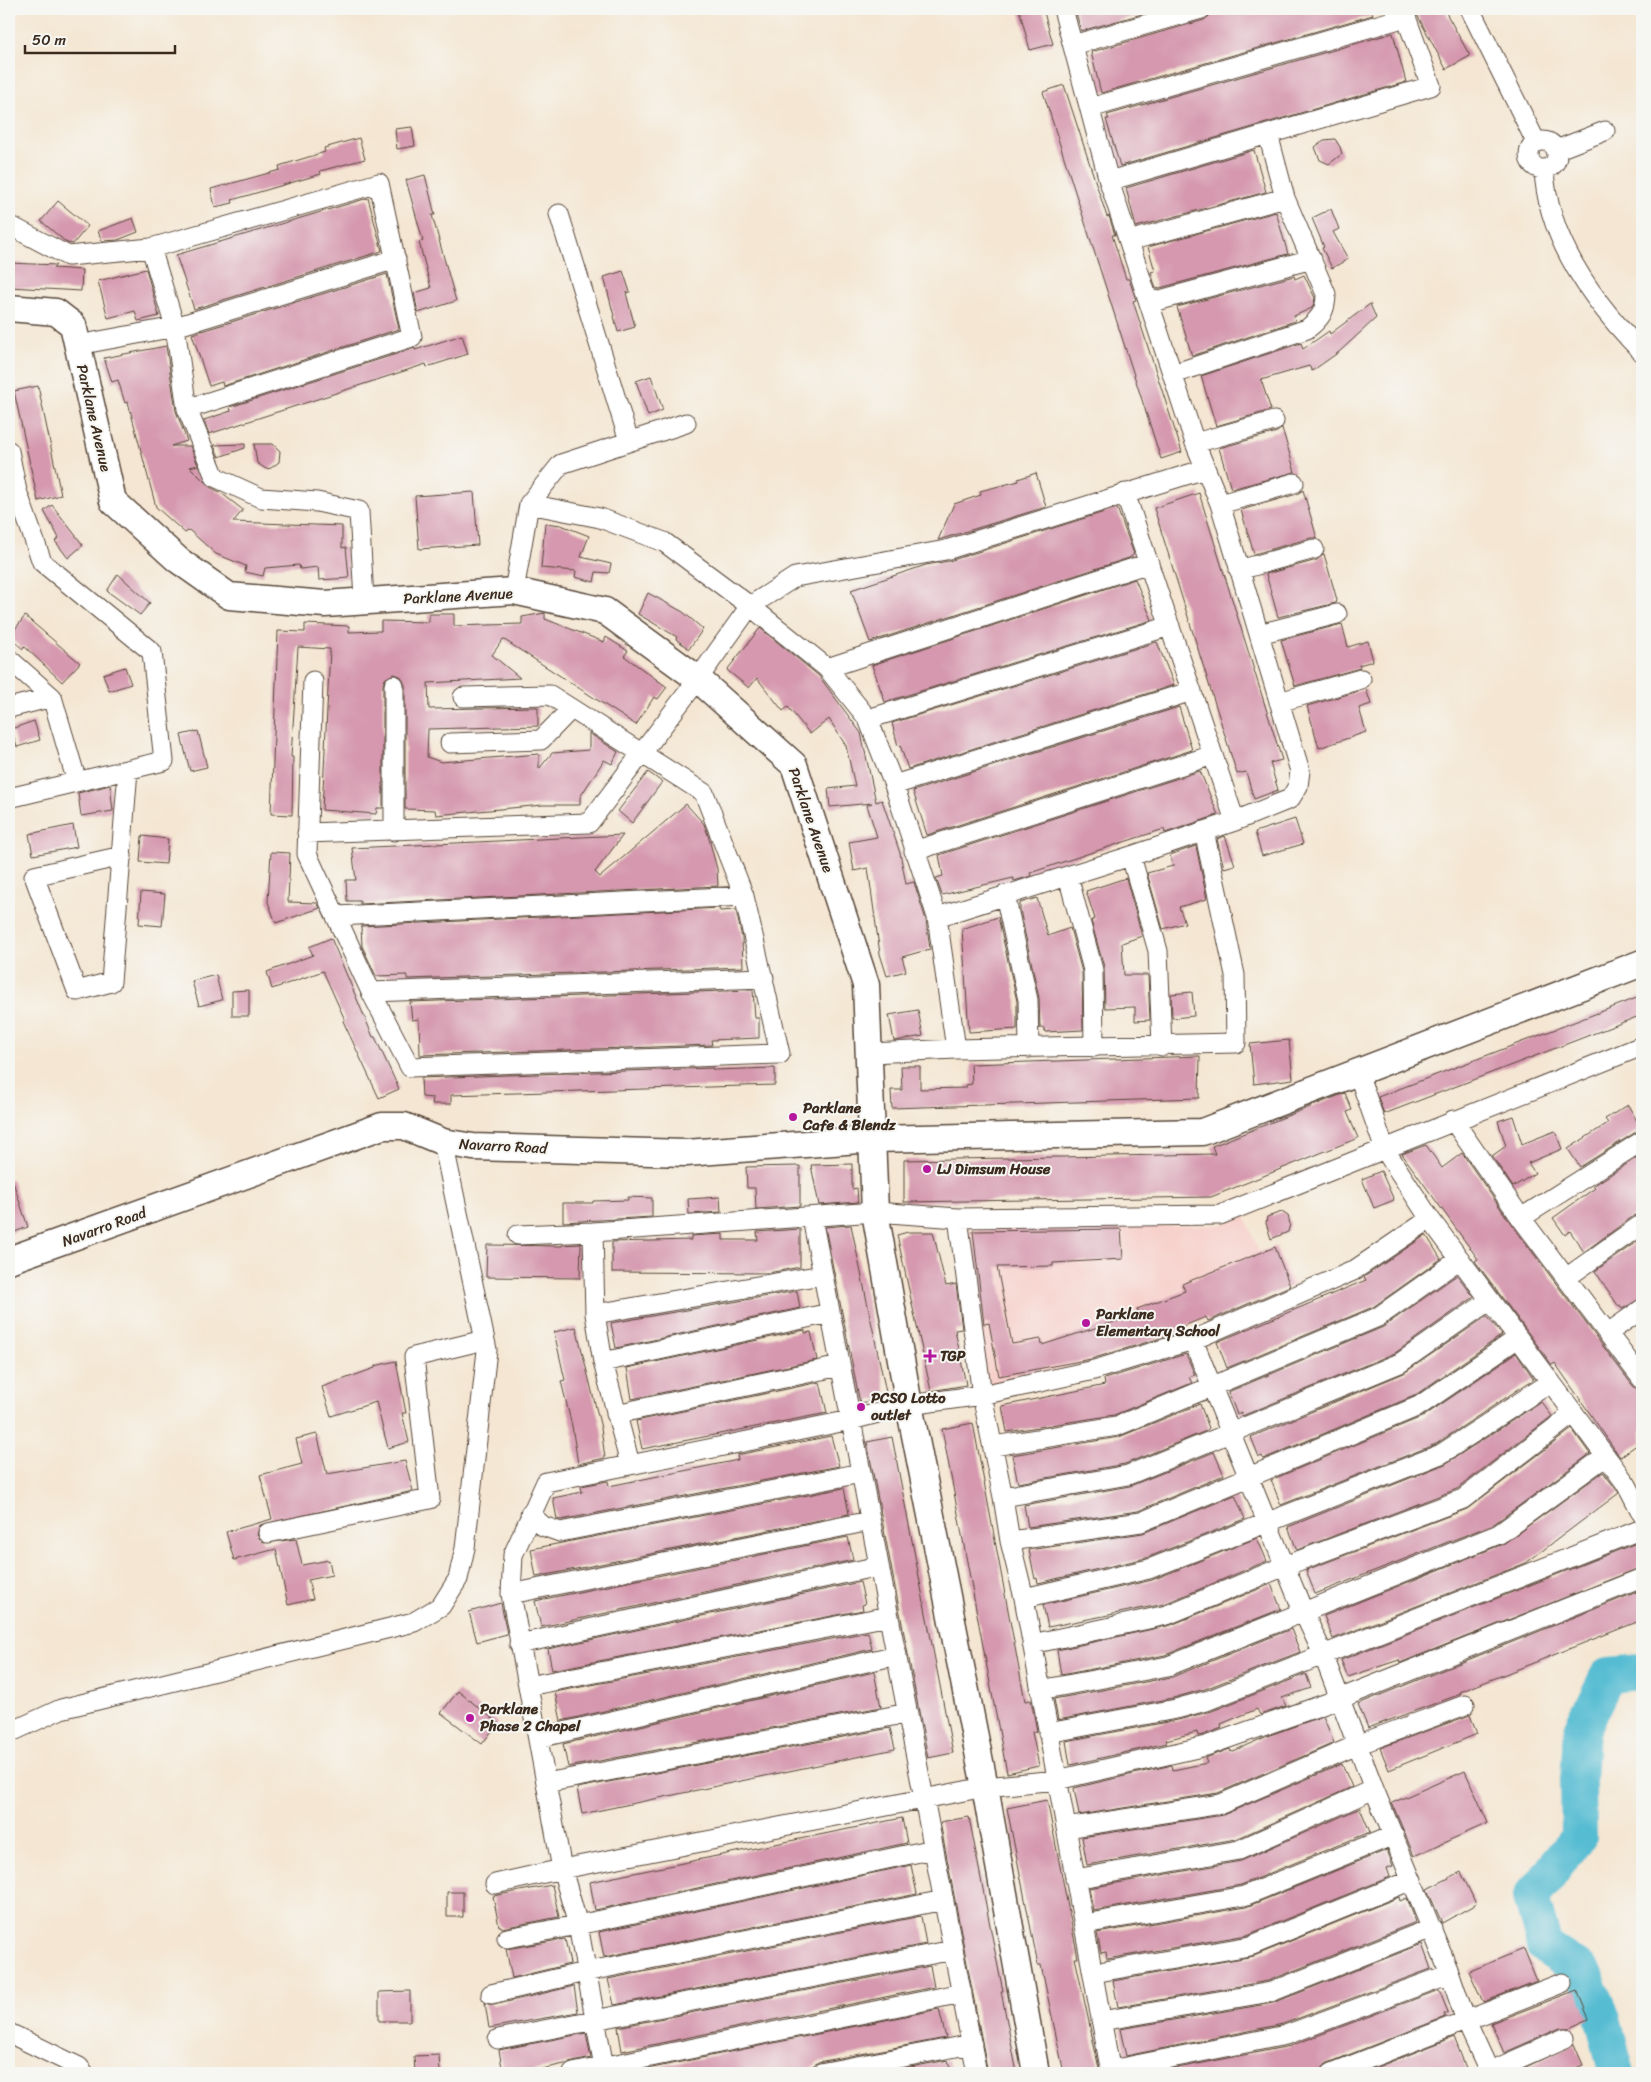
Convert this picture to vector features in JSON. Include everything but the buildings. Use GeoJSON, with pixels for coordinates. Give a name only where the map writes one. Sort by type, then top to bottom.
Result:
{"type":"FeatureCollection","features":[{"type":"Feature","properties":{"kind":"street"},"geometry":{"type":"LineString","coordinates":[[937,917],[1235,821],[1290,799],[1298,786],[1300,771],[1220,504],[1195,443],[1109,181],[1063,9]]}},
{"type":"Feature","properties":{"kind":"street"},"geometry":{"type":"LineString","coordinates":[[1073,45],[1201,9]]}},
{"type":"Feature","properties":{"kind":"street"},"geometry":{"type":"LineString","coordinates":[[1470,9],[1536,142]]}},
{"type":"Feature","properties":{"kind":"street"},"geometry":{"type":"LineString","coordinates":[[1090,108],[1403,13],[1431,86],[1109,181]]}},
{"type":"Feature","properties":{"kind":"street"},"geometry":{"type":"LineString","coordinates":[[1556,150],[1604,131]]}},
{"type":"Feature","properties":{"kind":"street"},"geometry":{"type":"LineString","coordinates":[[1173,374],[1307,329],[1320,319],[1326,305],[1326,294],[1285,198],[1268,134]]}},
{"type":"Feature","properties":{"kind":"street"},"geometry":{"type":"LineString","coordinates":[[1548,141],[1556,150],[1555,162],[1544,169],[1538,168],[1529,159],[1529,152],[1536,142],[1548,141]]}},
{"type":"Feature","properties":{"kind":"street"},"geometry":{"type":"LineString","coordinates":[[1544,169],[1545,191],[1549,204],[1566,248],[1583,282],[1615,324],[1642,352]]}},
{"type":"Feature","properties":{"kind":"street"},"geometry":{"type":"LineString","coordinates":[[9,225],[68,256],[151,248],[379,183],[412,336],[187,409]]}},
{"type":"Feature","properties":{"kind":"street"},"geometry":{"type":"LineString","coordinates":[[1129,241],[1285,198]]}},
{"type":"Feature","properties":{"kind":"street"},"geometry":{"type":"LineString","coordinates":[[559,214],[628,441]]}},
{"type":"Feature","properties":{"kind":"street"},"geometry":{"type":"LineString","coordinates":[[151,248],[175,327],[187,409],[215,477],[261,498],[317,502],[359,511],[364,600]]}},
{"type":"Feature","properties":{"kind":"street"},"geometry":{"type":"LineString","coordinates":[[78,346],[175,327],[396,259]]}},
{"type":"Feature","properties":{"kind":"street"},"geometry":{"type":"LineString","coordinates":[[1150,303],[1312,259]]}},
{"type":"Feature","properties":{"kind":"street","name":"Parklane Avenue"},"geometry":{"type":"LineString","coordinates":[[9,308],[56,312],[73,325],[113,502],[178,560],[229,596],[325,604],[514,591],[605,611],[698,679],[794,765],[866,984],[873,1139],[874,1212],[909,1405],[985,1787],[1036,2073]]}},
{"type":"Feature","properties":{"kind":"street"},"geometry":{"type":"LineString","coordinates":[[1195,443],[1274,421]]}},
{"type":"Feature","properties":{"kind":"street"},"geometry":{"type":"LineString","coordinates":[[514,591],[529,504],[561,464],[686,423]]}},
{"type":"Feature","properties":{"kind":"street"},"geometry":{"type":"LineString","coordinates":[[9,451],[13,491],[42,562],[152,652],[164,761],[9,798]]}},
{"type":"Feature","properties":{"kind":"street"},"geometry":{"type":"LineString","coordinates":[[307,834],[589,824],[698,679],[750,606],[794,577],[946,550],[1205,469]]}},
{"type":"Feature","properties":{"kind":"street"},"geometry":{"type":"LineString","coordinates":[[1220,504],[1294,483]]}},
{"type":"Feature","properties":{"kind":"street"},"geometry":{"type":"LineString","coordinates":[[1125,493],[1235,821]]}},
{"type":"Feature","properties":{"kind":"street"},"geometry":{"type":"LineString","coordinates":[[529,504],[600,518],[664,542],[750,606],[827,668],[868,719],[894,785],[937,917],[956,1049]]}},
{"type":"Feature","properties":{"kind":"street"},"geometry":{"type":"LineString","coordinates":[[1239,570],[1314,549]]}},
{"type":"Feature","properties":{"kind":"street"},"geometry":{"type":"LineString","coordinates":[[827,668],[1149,563]]}},
{"type":"Feature","properties":{"kind":"street"},"geometry":{"type":"LineString","coordinates":[[1259,634],[1337,614]]}},
{"type":"Feature","properties":{"kind":"street"},"geometry":{"type":"LineString","coordinates":[[868,719],[1170,626]]}},
{"type":"Feature","properties":{"kind":"street"},"geometry":{"type":"LineString","coordinates":[[9,659],[52,697],[77,782]]}},
{"type":"Feature","properties":{"kind":"street"},"geometry":{"type":"LineString","coordinates":[[1279,702],[1361,679]]}},
{"type":"Feature","properties":{"kind":"street"},"geometry":{"type":"LineString","coordinates":[[313,681],[307,854],[371,992],[410,1067],[780,1054],[744,896],[704,793],[550,695],[462,697]]}},
{"type":"Feature","properties":{"kind":"street"},"geometry":{"type":"LineString","coordinates":[[394,685],[394,831]]}},
{"type":"Feature","properties":{"kind":"street"},"geometry":{"type":"LineString","coordinates":[[894,785],[1192,691]]}},
{"type":"Feature","properties":{"kind":"street"},"geometry":{"type":"LineString","coordinates":[[9,708],[52,697]]}},
{"type":"Feature","properties":{"kind":"street"},"geometry":{"type":"LineString","coordinates":[[450,742],[540,740],[570,708]]}},
{"type":"Feature","properties":{"kind":"street"},"geometry":{"type":"LineString","coordinates":[[914,851],[1213,756]]}},
{"type":"Feature","properties":{"kind":"street"},"geometry":{"type":"LineString","coordinates":[[122,856],[34,876],[77,991],[112,982],[122,856],[128,770]]}},
{"type":"Feature","properties":{"kind":"street"},"geometry":{"type":"LineString","coordinates":[[870,1054],[956,1049],[1236,1043],[1235,975],[1204,831]]}},
{"type":"Feature","properties":{"kind":"street"},"geometry":{"type":"LineString","coordinates":[[1131,856],[1158,951],[1162,1046]]}},
{"type":"Feature","properties":{"kind":"street"},"geometry":{"type":"LineString","coordinates":[[1068,876],[1093,970],[1094,1047]]}},
{"type":"Feature","properties":{"kind":"street"},"geometry":{"type":"LineString","coordinates":[[1005,895],[1028,1000],[1029,1048]]}},
{"type":"Feature","properties":{"kind":"street"},"geometry":{"type":"LineString","coordinates":[[337,916],[744,896]]}},
{"type":"Feature","properties":{"kind":"street","name":"Navarro Road"},"geometry":{"type":"LineString","coordinates":[[9,1260],[382,1126],[404,1126],[443,1142],[473,1147],[686,1153],[873,1139],[1202,1132],[1642,963]]}},
{"type":"Feature","properties":{"kind":"street"},"geometry":{"type":"LineString","coordinates":[[371,992],[764,978]]}},
{"type":"Feature","properties":{"kind":"street"},"geometry":{"type":"LineString","coordinates":[[518,1235],[812,1218],[874,1212],[958,1218],[1220,1214],[1385,1150],[1453,1120],[1642,1046]]}},
{"type":"Feature","properties":{"kind":"street"},"geometry":{"type":"LineString","coordinates":[[1358,1073],[1385,1150],[1430,1219],[1606,1456],[1635,1480],[1642,1514]]}},
{"type":"Feature","properties":{"kind":"street"},"geometry":{"type":"LineString","coordinates":[[1453,1120],[1521,1218],[1642,1380]]}},
{"type":"Feature","properties":{"kind":"street"},"geometry":{"type":"LineString","coordinates":[[1521,1218],[1642,1141]]}},
{"type":"Feature","properties":{"kind":"street"},"geometry":{"type":"LineString","coordinates":[[9,1733],[61,1709],[414,1622],[441,1606],[458,1579],[465,1548],[487,1350],[443,1142]]}},
{"type":"Feature","properties":{"kind":"street"},"geometry":{"type":"LineString","coordinates":[[812,1218],[977,2073]]}},
{"type":"Feature","properties":{"kind":"street"},"geometry":{"type":"LineString","coordinates":[[958,1218],[982,1395],[1004,1497],[1010,1541],[1024,1598],[1111,2072],[1286,2034],[1450,1974]]}},
{"type":"Feature","properties":{"kind":"street"},"geometry":{"type":"LineString","coordinates":[[604,2070],[578,1925],[562,1869],[511,1594],[513,1555],[546,1482],[851,1420],[909,1405],[982,1395],[1094,1370],[1193,1340],[1353,1271],[1430,1219]]}},
{"type":"Feature","properties":{"kind":"street"},"geometry":{"type":"LineString","coordinates":[[1566,1278],[1642,1224]]}},
{"type":"Feature","properties":{"kind":"street"},"geometry":{"type":"LineString","coordinates":[[592,1232],[595,1314],[603,1362],[630,1464]]}},
{"type":"Feature","properties":{"kind":"street"},"geometry":{"type":"LineString","coordinates":[[994,1446],[1117,1426],[1212,1388],[1378,1317],[1460,1259]]}},
{"type":"Feature","properties":{"kind":"street"},"geometry":{"type":"LineString","coordinates":[[595,1314],[822,1275]]}},
{"type":"Feature","properties":{"kind":"street"},"geometry":{"type":"LineString","coordinates":[[1004,1497],[1128,1475],[1400,1363],[1490,1300]]}},
{"type":"Feature","properties":{"kind":"street"},"geometry":{"type":"LineString","coordinates":[[1608,1333],[1642,1309]]}},
{"type":"Feature","properties":{"kind":"street"},"geometry":{"type":"LineString","coordinates":[[603,1362],[830,1313]]}},
{"type":"Feature","properties":{"kind":"street"},"geometry":{"type":"LineString","coordinates":[[1010,1541],[1141,1522],[1419,1406],[1518,1338]]}},
{"type":"Feature","properties":{"kind":"street"},"geometry":{"type":"LineString","coordinates":[[268,1533],[430,1499],[414,1357],[484,1340]]}},
{"type":"Feature","properties":{"kind":"street"},"geometry":{"type":"LineString","coordinates":[[1193,1340],[1303,1611],[1323,1654],[1374,1789],[1432,1928],[1466,2021],[1489,2073],[1565,2038]]}},
{"type":"Feature","properties":{"kind":"street"},"geometry":{"type":"LineString","coordinates":[[616,1414],[840,1366]]}},
{"type":"Feature","properties":{"kind":"street"},"geometry":{"type":"LineString","coordinates":[[1024,1598],[1149,1569],[1441,1454],[1551,1382]]}},
{"type":"Feature","properties":{"kind":"street"},"geometry":{"type":"LineString","coordinates":[[1032,1644],[1167,1615],[1285,1566],[1463,1500],[1574,1413]]}},
{"type":"Feature","properties":{"kind":"street"},"geometry":{"type":"LineString","coordinates":[[1040,1690],[1168,1666],[1499,1534],[1606,1456]]}},
{"type":"Feature","properties":{"kind":"street"},"geometry":{"type":"LineString","coordinates":[[530,1514],[543,1526],[560,1532],[861,1474]]}},
{"type":"Feature","properties":{"kind":"street"},"geometry":{"type":"LineString","coordinates":[[511,1594],[870,1521]]}},
{"type":"Feature","properties":{"kind":"street"},"geometry":{"type":"LineString","coordinates":[[1048,1733],[1193,1705],[1642,1530]]}},
{"type":"Feature","properties":{"kind":"street"},"geometry":{"type":"LineString","coordinates":[[519,1644],[879,1566]]}},
{"type":"Feature","properties":{"kind":"street"},"geometry":{"type":"LineString","coordinates":[[494,1884],[562,1869],[985,1787],[1057,1780],[1206,1746],[1339,1699],[1642,1578]]}},
{"type":"Feature","properties":{"kind":"street"},"geometry":{"type":"LineString","coordinates":[[528,1686],[889,1616]]}},
{"type":"Feature","properties":{"kind":"street"},"geometry":{"type":"LineString","coordinates":[[538,1738],[896,1655]]}},
{"type":"Feature","properties":{"kind":"street"},"geometry":{"type":"LineString","coordinates":[[1066,1828],[1221,1804],[1357,1745],[1465,1705]]}},
{"type":"Feature","properties":{"kind":"street"},"geometry":{"type":"LineString","coordinates":[[546,1783],[908,1713]]}},
{"type":"Feature","properties":{"kind":"street"},"geometry":{"type":"LineString","coordinates":[[1075,1879],[1239,1850],[1374,1789]]}},
{"type":"Feature","properties":{"kind":"street"},"geometry":{"type":"LineString","coordinates":[[1084,1924],[1244,1896],[1394,1835]]}},
{"type":"Feature","properties":{"kind":"street"},"geometry":{"type":"LineString","coordinates":[[507,1938],[578,1925],[934,1849]]}},
{"type":"Feature","properties":{"kind":"street"},"geometry":{"type":"LineString","coordinates":[[1092,1973],[1250,1946],[1412,1880]]}},
{"type":"Feature","properties":{"kind":"street"},"geometry":{"type":"LineString","coordinates":[[491,1994],[585,1972],[944,1900]]}},
{"type":"Feature","properties":{"kind":"street"},"geometry":{"type":"LineString","coordinates":[[1101,2021],[1272,1992],[1432,1928]]}},
{"type":"Feature","properties":{"kind":"street"},"geometry":{"type":"LineString","coordinates":[[498,2039],[954,1950]]}},
{"type":"Feature","properties":{"kind":"street"},"geometry":{"type":"LineString","coordinates":[[1332,2073],[1562,1983]]}},
{"type":"Feature","properties":{"kind":"street"},"geometry":{"type":"LineString","coordinates":[[573,2073],[604,2070],[962,1993]]}},
{"type":"Feature","properties":{"kind":"street"},"geometry":{"type":"LineString","coordinates":[[9,2033],[79,2067],[84,2073]]}},
{"type":"Feature","properties":{"kind":"street"},"geometry":{"type":"LineString","coordinates":[[820,2073],[972,2044]]}},
{"type":"Feature","properties":{"kind":"shaded area","name":"Parklane Elementary School"},"geometry":{"type":"Polygon","coordinates":[[[1245,1216],[1259,1252],[1276,1246],[1294,1285],[1094,1361],[987,1386],[966,1229],[1219,1225],[1245,1216]]]}},
{"type":"Feature","properties":{"kind":"waterway"},"geometry":{"type":"LineString","coordinates":[[1617,2073],[1602,2016],[1584,1972],[1545,1947],[1531,1897],[1579,1837],[1578,1782],[1581,1730],[1608,1675],[1642,1672]]}},
{"type":"Feature","properties":{"kind":"place","name":"Parklane Cafe & Blendz"},"geometry":{"type":"Point","coordinates":[793,1117]}},
{"type":"Feature","properties":{"kind":"place","name":"LJ Dimsum House"},"geometry":{"type":"Point","coordinates":[927,1169]}},
{"type":"Feature","properties":{"kind":"place","name":"Parklane Elementary School"},"geometry":{"type":"Point","coordinates":[1086,1323]}},
{"type":"Feature","properties":{"kind":"place","name":"TGP"},"geometry":{"type":"Point","coordinates":[930,1356]}},
{"type":"Feature","properties":{"kind":"place","name":"PCSO Lotto outlet"},"geometry":{"type":"Point","coordinates":[861,1407]}},
{"type":"Feature","properties":{"kind":"place","name":"Parklane Phase 2 Chapel"},"geometry":{"type":"Point","coordinates":[470,1718]}}]}
